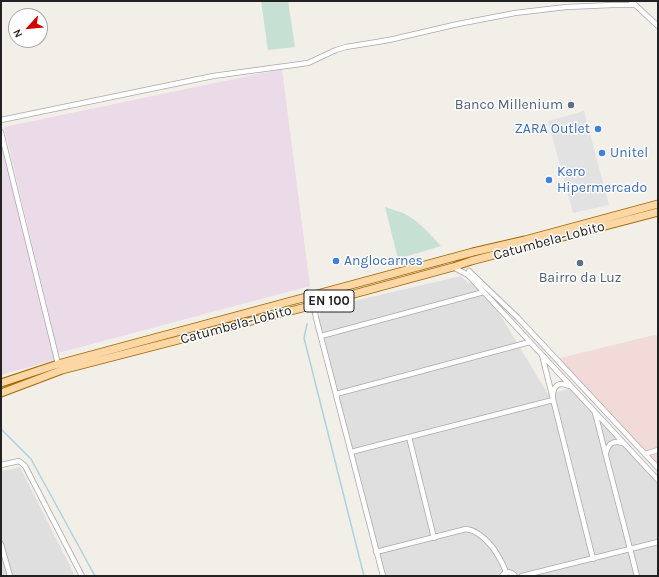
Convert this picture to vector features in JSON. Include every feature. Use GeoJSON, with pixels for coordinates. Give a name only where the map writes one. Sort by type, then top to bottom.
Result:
{"type":"FeatureCollection","features":[{"type":"Feature","properties":{"kind":"main road","name":"Catumbela-Lobito"},"geometry":{"type":"LineString","coordinates":[[1,383],[58,364],[472,252],[532,238],[658,204]]}},
{"type":"Feature","properties":{"kind":"main road","name":"Catumbela-Lobito"},"geometry":{"type":"LineString","coordinates":[[1,393],[62,370],[318,304],[658,212]]}},
{"type":"Feature","properties":{"kind":"street"},"geometry":{"type":"LineString","coordinates":[[1,120],[213,76],[308,63],[346,47],[389,40],[515,13],[566,7],[633,3],[657,23]]}},
{"type":"Feature","properties":{"kind":"street"},"geometry":{"type":"LineString","coordinates":[[1,132],[58,364]]}},
{"type":"Feature","properties":{"kind":"street"},"geometry":{"type":"LineString","coordinates":[[469,262],[470,278]]}},
{"type":"Feature","properties":{"kind":"street"},"geometry":{"type":"LineString","coordinates":[[453,267],[463,272],[484,292],[658,480]]}},
{"type":"Feature","properties":{"kind":"street"},"geometry":{"type":"LineString","coordinates":[[469,271],[518,318],[658,468]]}},
{"type":"Feature","properties":{"kind":"street"},"geometry":{"type":"LineString","coordinates":[[321,336],[484,292]]}},
{"type":"Feature","properties":{"kind":"street"},"geometry":{"type":"LineString","coordinates":[[318,304],[315,312],[316,318],[382,576]]}},
{"type":"Feature","properties":{"kind":"street"},"geometry":{"type":"LineString","coordinates":[[306,307],[314,314],[316,318]]}},
{"type":"Feature","properties":{"kind":"street"},"geometry":{"type":"LineString","coordinates":[[336,394],[530,342]]}},
{"type":"Feature","properties":{"kind":"street"},"geometry":{"type":"LineString","coordinates":[[541,354],[593,559]]}},
{"type":"Feature","properties":{"kind":"street"},"geometry":{"type":"LineString","coordinates":[[553,400],[552,392],[559,384],[566,384],[573,388]]}},
{"type":"Feature","properties":{"kind":"street"},"geometry":{"type":"LineString","coordinates":[[351,452],[553,400]]}},
{"type":"Feature","properties":{"kind":"street"},"geometry":{"type":"LineString","coordinates":[[594,412],[637,576]]}},
{"type":"Feature","properties":{"kind":"street"},"geometry":{"type":"LineString","coordinates":[[409,437],[434,538]]}},
{"type":"Feature","properties":{"kind":"street"},"geometry":{"type":"LineString","coordinates":[[606,456],[606,450],[612,443],[617,441],[624,444]]}},
{"type":"Feature","properties":{"kind":"street"},"geometry":{"type":"LineString","coordinates":[[645,454],[658,450]]}},
{"type":"Feature","properties":{"kind":"street"},"geometry":{"type":"LineString","coordinates":[[1,465],[19,461],[25,466],[82,576]]}},
{"type":"Feature","properties":{"kind":"street"},"geometry":{"type":"LineString","coordinates":[[376,552],[466,529],[474,531],[486,540],[502,561],[504,574],[510,572],[514,576]]}},
{"type":"Feature","properties":{"kind":"street"},"geometry":{"type":"LineString","coordinates":[[522,576],[658,542]]}},
{"type":"Feature","properties":{"kind":"street"},"geometry":{"type":"LineString","coordinates":[[1,544],[10,576]]}},
{"type":"Feature","properties":{"kind":"shaded area"},"geometry":{"type":"Polygon","coordinates":[[[282,69],[310,286],[58,353],[4,127],[282,69]]]}},
{"type":"Feature","properties":{"kind":"shaded area"},"geometry":{"type":"Polygon","coordinates":[[[584,111],[609,205],[573,213],[548,121],[584,111]]]}},
{"type":"Feature","properties":{"kind":"shaded area"},"geometry":{"type":"Polygon","coordinates":[[[1,144],[55,360],[1,375],[1,144]]]}},
{"type":"Feature","properties":{"kind":"shaded area"},"geometry":{"type":"Polygon","coordinates":[[[476,275],[548,394],[573,388],[658,480],[658,576],[383,576],[316,318],[320,316],[320,309],[461,276],[469,284],[476,275]]]}},
{"type":"Feature","properties":{"kind":"shaded area"},"geometry":{"type":"Polygon","coordinates":[[[658,334],[658,468],[556,359],[658,334]]]}},
{"type":"Feature","properties":{"kind":"shaded area"},"geometry":{"type":"Polygon","coordinates":[[[20,467],[75,576],[1,576],[1,471],[20,467]]]}},
{"type":"Feature","properties":{"kind":"green space"},"geometry":{"type":"Polygon","coordinates":[[[261,1],[288,1],[295,47],[268,50],[261,1]]]}},
{"type":"Feature","properties":{"kind":"green space"},"geometry":{"type":"Polygon","coordinates":[[[385,207],[403,213],[414,219],[441,246],[398,259],[385,207]]]}},
{"type":"Feature","properties":{"kind":"waterway"},"geometry":{"type":"LineString","coordinates":[[307,324],[304,338],[364,576]]}},
{"type":"Feature","properties":{"kind":"waterway"},"geometry":{"type":"LineString","coordinates":[[1,429],[31,459],[95,576]]}},
{"type":"Feature","properties":{"kind":"place","name":"Banco Millenium"},"geometry":{"type":"Point","coordinates":[571,105]}},
{"type":"Feature","properties":{"kind":"place","name":"ZARA Outlet"},"geometry":{"type":"Point","coordinates":[598,129]}},
{"type":"Feature","properties":{"kind":"place","name":"Unitel"},"geometry":{"type":"Point","coordinates":[602,153]}},
{"type":"Feature","properties":{"kind":"place","name":"Kero Hipermercado"},"geometry":{"type":"Point","coordinates":[549,180]}},
{"type":"Feature","properties":{"kind":"place","name":"Anglocarnes"},"geometry":{"type":"Point","coordinates":[336,261]}},
{"type":"Feature","properties":{"kind":"place","name":"Bairro da Luz"},"geometry":{"type":"Point","coordinates":[580,263]}}]}
